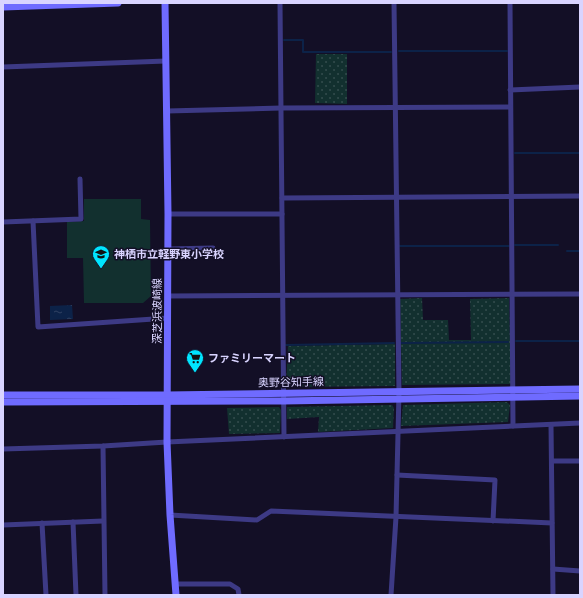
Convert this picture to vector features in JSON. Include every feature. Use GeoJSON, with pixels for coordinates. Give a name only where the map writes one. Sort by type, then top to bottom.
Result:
{"type":"FeatureCollection","features":[{"type":"Feature","properties":{"kind":"main road"},"geometry":{"type":"LineString","coordinates":[[3,7],[118,3]]}},
{"type":"Feature","properties":{"kind":"main road","name":"深芝浜波崎線"},"geometry":{"type":"LineString","coordinates":[[165,3],[168,214],[167,442],[170,515],[176,595]]}},
{"type":"Feature","properties":{"kind":"main road","name":"奥野谷知手線"},"geometry":{"type":"LineString","coordinates":[[3,402],[513,393],[580,389]]}},
{"type":"Feature","properties":{"kind":"main road","name":"奥野谷知手線"},"geometry":{"type":"LineString","coordinates":[[513,393],[580,396]]}},
{"type":"Feature","properties":{"kind":"main road","name":"奥野谷知手線"},"geometry":{"type":"LineString","coordinates":[[3,395],[167,398]]}},
{"type":"Feature","properties":{"kind":"street"},"geometry":{"type":"LineString","coordinates":[[280,3],[284,437]]}},
{"type":"Feature","properties":{"kind":"street"},"geometry":{"type":"LineString","coordinates":[[391,595],[396,518],[399,395],[394,107],[394,3]]}},
{"type":"Feature","properties":{"kind":"street"},"geometry":{"type":"LineString","coordinates":[[510,3],[513,426]]}},
{"type":"Feature","properties":{"kind":"street"},"geometry":{"type":"LineString","coordinates":[[3,67],[166,61]]}},
{"type":"Feature","properties":{"kind":"street"},"geometry":{"type":"LineString","coordinates":[[510,90],[580,87]]}},
{"type":"Feature","properties":{"kind":"street"},"geometry":{"type":"LineString","coordinates":[[167,111],[281,108],[510,107]]}},
{"type":"Feature","properties":{"kind":"street"},"geometry":{"type":"LineString","coordinates":[[3,222],[81,219],[80,179]]}},
{"type":"Feature","properties":{"kind":"street"},"geometry":{"type":"LineString","coordinates":[[282,198],[580,196]]}},
{"type":"Feature","properties":{"kind":"street"},"geometry":{"type":"LineString","coordinates":[[168,214],[282,214]]}},
{"type":"Feature","properties":{"kind":"street"},"geometry":{"type":"LineString","coordinates":[[34,221],[38,327],[168,318]]}},
{"type":"Feature","properties":{"kind":"street"},"geometry":{"type":"LineString","coordinates":[[168,249],[213,248]]}},
{"type":"Feature","properties":{"kind":"street"},"geometry":{"type":"LineString","coordinates":[[168,296],[580,294]]}},
{"type":"Feature","properties":{"kind":"street"},"geometry":{"type":"LineString","coordinates":[[3,449],[103,446],[580,424]]}},
{"type":"Feature","properties":{"kind":"street"},"geometry":{"type":"LineString","coordinates":[[551,425],[553,595]]}},
{"type":"Feature","properties":{"kind":"street"},"geometry":{"type":"LineString","coordinates":[[103,446],[105,595]]}},
{"type":"Feature","properties":{"kind":"street"},"geometry":{"type":"LineString","coordinates":[[552,461],[580,461]]}},
{"type":"Feature","properties":{"kind":"street"},"geometry":{"type":"LineString","coordinates":[[397,475],[495,480],[493,521]]}},
{"type":"Feature","properties":{"kind":"street"},"geometry":{"type":"LineString","coordinates":[[170,515],[256,520],[271,511],[396,518],[552,523]]}},
{"type":"Feature","properties":{"kind":"street"},"geometry":{"type":"LineString","coordinates":[[3,525],[103,521]]}},
{"type":"Feature","properties":{"kind":"street"},"geometry":{"type":"LineString","coordinates":[[73,522],[76,595]]}},
{"type":"Feature","properties":{"kind":"street"},"geometry":{"type":"LineString","coordinates":[[42,523],[46,595]]}},
{"type":"Feature","properties":{"kind":"street"},"geometry":{"type":"LineString","coordinates":[[553,570],[580,571]]}},
{"type":"Feature","properties":{"kind":"street"},"geometry":{"type":"LineString","coordinates":[[176,584],[230,584],[238,589],[239,595]]}},
{"type":"Feature","properties":{"kind":"green space"},"geometry":{"type":"Polygon","coordinates":[[[316,54],[347,54],[347,104],[315,103],[316,54]]]}},
{"type":"Feature","properties":{"kind":"green space"},"geometry":{"type":"Polygon","coordinates":[[[84,199],[141,199],[141,219],[150,220],[151,296],[143,303],[84,303],[83,258],[67,258],[67,222],[84,221],[84,199]]]}},
{"type":"Feature","properties":{"kind":"green space"},"geometry":{"type":"Polygon","coordinates":[[[422,298],[423,320],[448,320],[449,340],[471,340],[470,299],[509,298],[511,384],[402,385],[400,299],[422,298]]]}},
{"type":"Feature","properties":{"kind":"green space"},"geometry":{"type":"Polygon","coordinates":[[[395,344],[395,386],[286,387],[288,346],[395,344]]]}},
{"type":"Feature","properties":{"kind":"green space"},"geometry":{"type":"Polygon","coordinates":[[[507,402],[510,405],[508,422],[401,426],[403,405],[507,402]]]}},
{"type":"Feature","properties":{"kind":"green space"},"geometry":{"type":"Polygon","coordinates":[[[392,405],[394,408],[393,428],[318,432],[319,417],[287,419],[287,407],[392,405]]]}},
{"type":"Feature","properties":{"kind":"green space"},"geometry":{"type":"Polygon","coordinates":[[[279,407],[281,410],[280,433],[229,434],[227,408],[279,407]]]}},
{"type":"Feature","properties":{"kind":"water"},"geometry":{"type":"Polygon","coordinates":[[[72,305],[73,319],[50,320],[50,306],[72,305]]]}},
{"type":"Feature","properties":{"kind":"waterway"},"geometry":{"type":"LineString","coordinates":[[284,40],[303,40],[303,52],[391,52]]}},
{"type":"Feature","properties":{"kind":"waterway"},"geometry":{"type":"LineString","coordinates":[[399,51],[507,51]]}},
{"type":"Feature","properties":{"kind":"waterway"},"geometry":{"type":"LineString","coordinates":[[515,153],[579,153]]}},
{"type":"Feature","properties":{"kind":"waterway"},"geometry":{"type":"LineString","coordinates":[[515,245],[558,245]]}},
{"type":"Feature","properties":{"kind":"waterway"},"geometry":{"type":"LineString","coordinates":[[400,246],[509,246]]}},
{"type":"Feature","properties":{"kind":"waterway"},"geometry":{"type":"LineString","coordinates":[[567,251],[580,251]]}},
{"type":"Feature","properties":{"kind":"waterway"},"geometry":{"type":"LineString","coordinates":[[516,341],[580,341]]}},
{"type":"Feature","properties":{"kind":"waterway"},"geometry":{"type":"LineString","coordinates":[[401,343],[508,342]]}},
{"type":"Feature","properties":{"kind":"waterway"},"geometry":{"type":"LineString","coordinates":[[286,345],[394,343]]}},
{"type":"Feature","properties":{"kind":"place","name":"神栖市立軽野東小学校"},"geometry":{"type":"Point","coordinates":[101,269]}},
{"type":"Feature","properties":{"kind":"place","name":"ファミリーマート"},"geometry":{"type":"Point","coordinates":[195,373]}}]}
